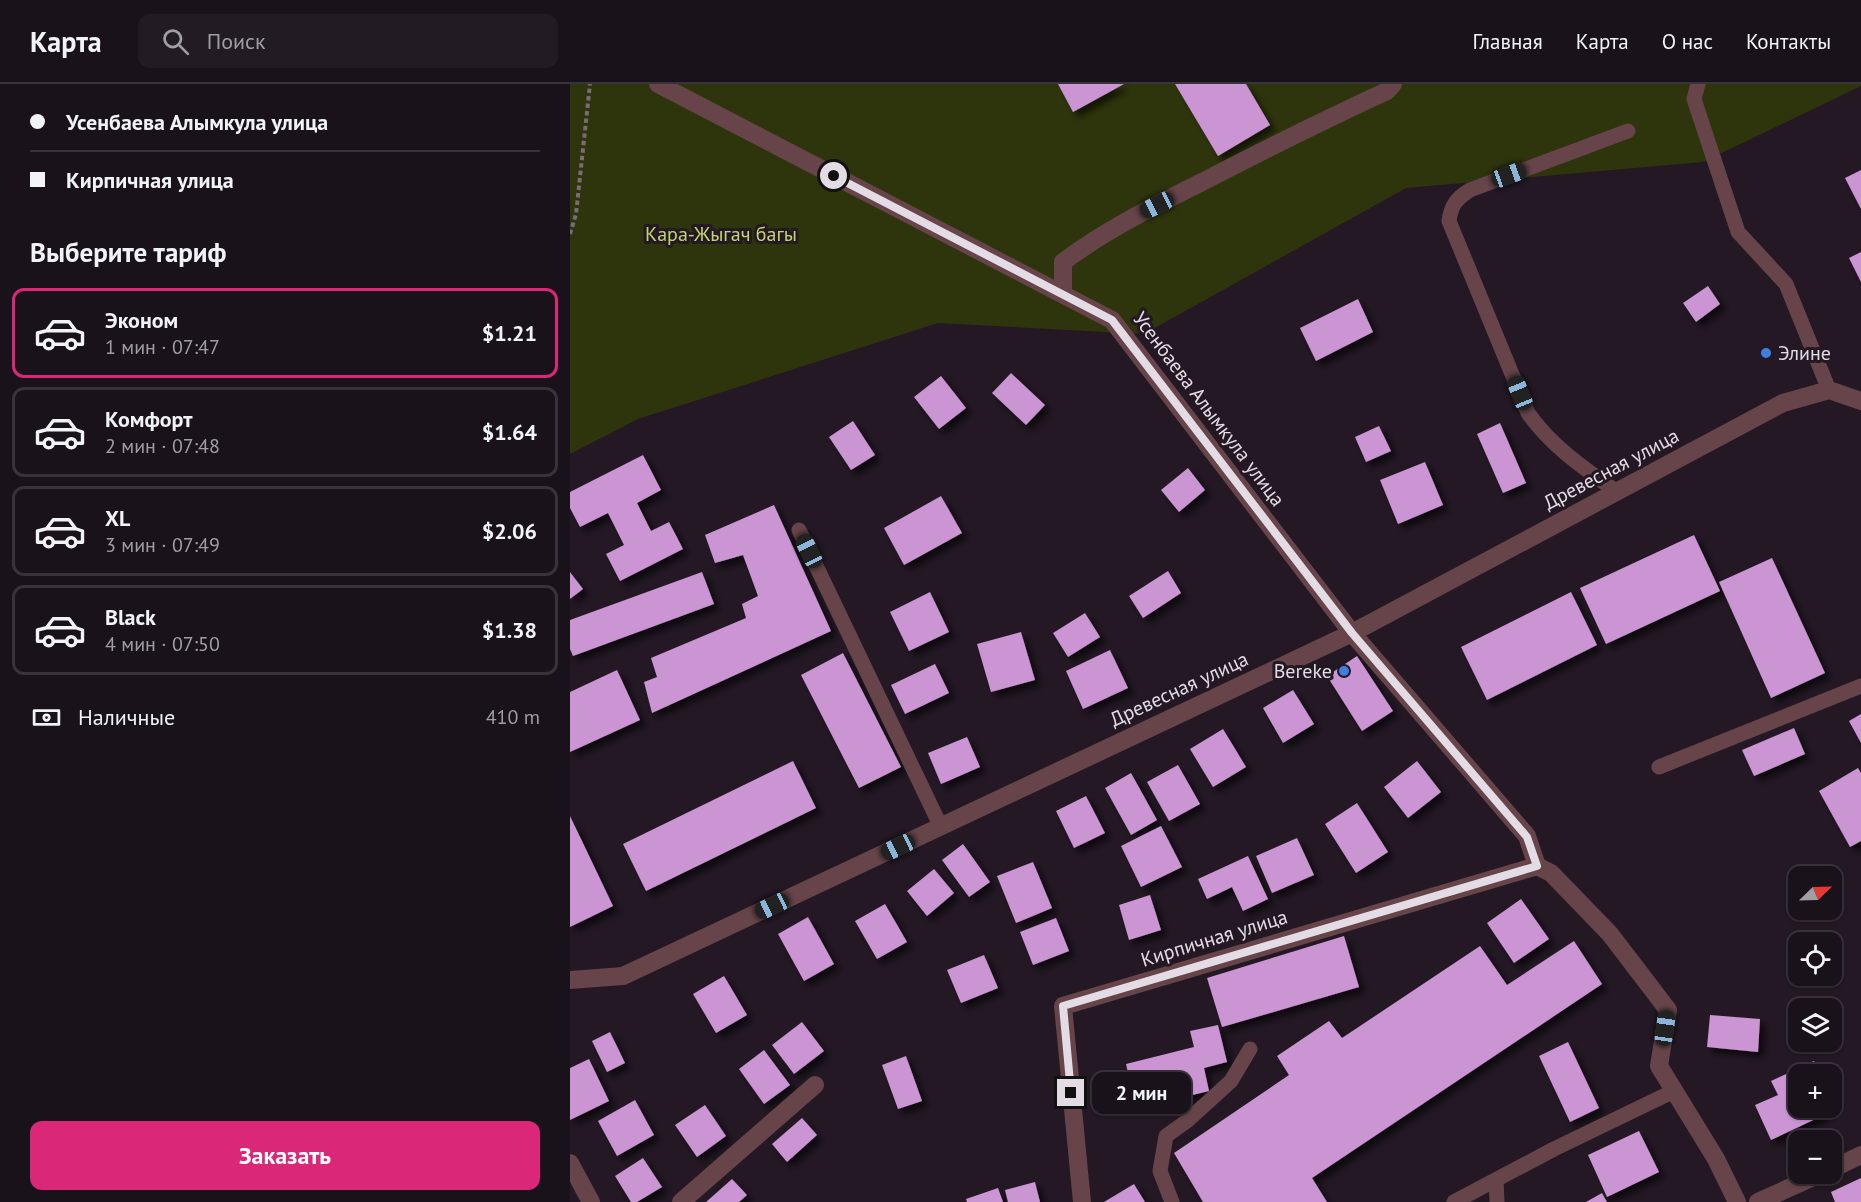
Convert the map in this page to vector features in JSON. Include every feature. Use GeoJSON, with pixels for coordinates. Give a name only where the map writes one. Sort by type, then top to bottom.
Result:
{"type":"FeatureCollection","features":[{"type":"Feature","properties":{"kind":"street","name":"Усенбаева Алымкула улица"},"geometry":{"type":"LineString","coordinates":[[658,84],[1112,320],[1352,633],[1527,837],[1537,866]]}},
{"type":"Feature","properties":{"kind":"street"},"geometry":{"type":"LineString","coordinates":[[1063,294],[1063,262],[1114,226],[1387,91],[1393,84]]}},
{"type":"Feature","properties":{"kind":"street"},"geometry":{"type":"LineString","coordinates":[[1829,390],[1861,401]]}},
{"type":"Feature","properties":{"kind":"street","name":"Древесная улица"},"geometry":{"type":"LineString","coordinates":[[570,980],[623,976],[941,827],[1352,633],[1783,403],[1829,390]]}},
{"type":"Feature","properties":{"kind":"street"},"geometry":{"type":"LineString","coordinates":[[1537,866],[1551,873],[1610,934],[1668,1010],[1659,1066],[1716,1159],[1737,1202]]}},
{"type":"Feature","properties":{"kind":"street","name":"Кирпичная улица"},"geometry":{"type":"LineString","coordinates":[[1082,1202],[1063,1006],[1537,866]]}},
{"type":"Feature","properties":{"kind":"street"},"geometry":{"type":"LineString","coordinates":[[681,1202],[815,1085]]}},
{"type":"Feature","properties":{"kind":"street"},"geometry":{"type":"LineString","coordinates":[[1842,1164],[1861,1155]]}},
{"type":"Feature","properties":{"kind":"street"},"geometry":{"type":"LineString","coordinates":[[570,1163],[591,1202]]}},
{"type":"Feature","properties":{"kind":"street"},"geometry":{"type":"LineString","coordinates":[[1758,1202],[1798,1184]]}},
{"type":"Feature","properties":{"kind":"lane"},"geometry":{"type":"LineString","coordinates":[[1698,84],[1694,99],[1738,232],[1786,284],[1829,390]]}},
{"type":"Feature","properties":{"kind":"lane"},"geometry":{"type":"LineString","coordinates":[[1617,492],[1558,449],[1540,431],[1528,413],[1449,221],[1450,210],[1455,200],[1470,190],[1628,131]]}},
{"type":"Feature","properties":{"kind":"lane"},"geometry":{"type":"LineString","coordinates":[[798,530],[941,827]]}},
{"type":"Feature","properties":{"kind":"lane"},"geometry":{"type":"LineString","coordinates":[[1659,767],[1861,686]]}},
{"type":"Feature","properties":{"kind":"lane"},"geometry":{"type":"LineString","coordinates":[[1172,1202],[1160,1171],[1166,1136],[1231,1081],[1250,1049]]}},
{"type":"Feature","properties":{"kind":"lane"},"geometry":{"type":"LineString","coordinates":[[1454,1202],[1554,1149],[1674,1091]]}},
{"type":"Feature","properties":{"kind":"lane"},"geometry":{"type":"LineString","coordinates":[[1496,1180],[1497,1202]]}},
{"type":"Feature","properties":{"kind":"path"},"geometry":{"type":"LineString","coordinates":[[570,234],[576,214],[590,84]]}},
{"type":"Feature","properties":{"kind":"green space","name":"Кара-Жыгач багы"},"geometry":{"type":"Polygon","coordinates":[[[570,84],[1861,84],[1861,86],[1703,162],[1406,188],[1144,334],[938,323],[638,419],[570,454],[570,84]]]}},
{"type":"Feature","properties":{"kind":"building"},"geometry":{"type":"Polygon","coordinates":[[[1058,84],[1124,84],[1073,112],[1058,84]]]}},
{"type":"Feature","properties":{"kind":"building"},"geometry":{"type":"Polygon","coordinates":[[[1175,84],[1246,84],[1270,125],[1218,156],[1175,84]]]}},
{"type":"Feature","properties":{"kind":"building"},"geometry":{"type":"Polygon","coordinates":[[[1861,170],[1861,209],[1845,178],[1861,170]]]}},
{"type":"Feature","properties":{"kind":"building"},"geometry":{"type":"Polygon","coordinates":[[[1861,252],[1861,282],[1849,258],[1861,252]]]}},
{"type":"Feature","properties":{"kind":"building"},"geometry":{"type":"Polygon","coordinates":[[[1708,286],[1720,304],[1696,322],[1683,303],[1708,286]]]}},
{"type":"Feature","properties":{"kind":"building"},"geometry":{"type":"Polygon","coordinates":[[[1358,299],[1373,332],[1316,361],[1300,328],[1358,299]]]}},
{"type":"Feature","properties":{"kind":"building"},"geometry":{"type":"Polygon","coordinates":[[[1011,373],[1045,405],[1026,425],[992,393],[1011,373]]]}},
{"type":"Feature","properties":{"kind":"building"},"geometry":{"type":"Polygon","coordinates":[[[941,376],[966,408],[939,429],[914,397],[941,376]]]}},
{"type":"Feature","properties":{"kind":"building"},"geometry":{"type":"Polygon","coordinates":[[[853,421],[875,455],[851,470],[829,437],[853,421]]]}},
{"type":"Feature","properties":{"kind":"building"},"geometry":{"type":"Polygon","coordinates":[[[1500,423],[1526,483],[1503,493],[1477,434],[1500,423]]]}},
{"type":"Feature","properties":{"kind":"building"},"geometry":{"type":"Polygon","coordinates":[[[1379,426],[1391,451],[1366,462],[1355,437],[1379,426]]]}},
{"type":"Feature","properties":{"kind":"building"},"geometry":{"type":"Polygon","coordinates":[[[643,455],[661,490],[637,503],[651,531],[669,522],[683,549],[620,581],[606,554],[624,545],[608,513],[580,527],[570,508],[570,492],[643,455]]]}},
{"type":"Feature","properties":{"kind":"building"},"geometry":{"type":"Polygon","coordinates":[[[1425,462],[1443,505],[1398,524],[1380,480],[1425,462]]]}},
{"type":"Feature","properties":{"kind":"building"},"geometry":{"type":"Polygon","coordinates":[[[1188,468],[1205,490],[1179,512],[1161,490],[1188,468]]]}},
{"type":"Feature","properties":{"kind":"building"},"geometry":{"type":"Polygon","coordinates":[[[941,496],[962,533],[904,565],[884,528],[941,496]]]}},
{"type":"Feature","properties":{"kind":"building"},"geometry":{"type":"Polygon","coordinates":[[[774,505],[831,631],[652,713],[644,682],[657,677],[651,658],[746,618],[742,604],[758,596],[743,555],[715,563],[705,535],[774,505]]]}},
{"type":"Feature","properties":{"kind":"building"},"geometry":{"type":"Polygon","coordinates":[[[1694,535],[1720,591],[1606,644],[1580,588],[1694,535]]]}},
{"type":"Feature","properties":{"kind":"building"},"geometry":{"type":"Polygon","coordinates":[[[1772,558],[1825,673],[1771,698],[1719,582],[1772,558]]]}},
{"type":"Feature","properties":{"kind":"building"},"geometry":{"type":"Polygon","coordinates":[[[1168,571],[1181,593],[1143,618],[1129,596],[1168,571]]]}},
{"type":"Feature","properties":{"kind":"building"},"geometry":{"type":"Polygon","coordinates":[[[570,572],[583,589],[570,599],[570,572]]]}},
{"type":"Feature","properties":{"kind":"building"},"geometry":{"type":"Polygon","coordinates":[[[702,572],[714,604],[573,656],[570,649],[570,620],[702,572]]]}},
{"type":"Feature","properties":{"kind":"building"},"geometry":{"type":"Polygon","coordinates":[[[930,592],[949,632],[909,651],[890,612],[930,592]]]}},
{"type":"Feature","properties":{"kind":"building"},"geometry":{"type":"Polygon","coordinates":[[[1571,592],[1597,645],[1487,700],[1461,647],[1571,592]]]}},
{"type":"Feature","properties":{"kind":"building"},"geometry":{"type":"Polygon","coordinates":[[[1085,613],[1100,637],[1068,657],[1053,633],[1085,613]]]}},
{"type":"Feature","properties":{"kind":"building"},"geometry":{"type":"Polygon","coordinates":[[[1021,632],[1035,680],[991,692],[977,644],[1021,632]]]}},
{"type":"Feature","properties":{"kind":"building"},"geometry":{"type":"Polygon","coordinates":[[[1110,650],[1128,688],[1083,709],[1066,671],[1110,650]]]}},
{"type":"Feature","properties":{"kind":"building"},"geometry":{"type":"Polygon","coordinates":[[[843,653],[901,767],[859,788],[801,675],[843,653]]]}},
{"type":"Feature","properties":{"kind":"building"},"geometry":{"type":"Polygon","coordinates":[[[1357,656],[1393,711],[1362,731],[1327,676],[1357,656]]]}},
{"type":"Feature","properties":{"kind":"building"},"geometry":{"type":"Polygon","coordinates":[[[935,664],[949,693],[905,714],[891,685],[935,664]]]}},
{"type":"Feature","properties":{"kind":"building"},"geometry":{"type":"Polygon","coordinates":[[[617,670],[640,720],[570,752],[570,692],[617,670]]]}},
{"type":"Feature","properties":{"kind":"building"},"geometry":{"type":"Polygon","coordinates":[[[1293,690],[1314,724],[1283,743],[1263,708],[1293,690]]]}},
{"type":"Feature","properties":{"kind":"building"},"geometry":{"type":"Polygon","coordinates":[[[1861,714],[1861,743],[1849,721],[1861,714]]]}},
{"type":"Feature","properties":{"kind":"building"},"geometry":{"type":"Polygon","coordinates":[[[1794,728],[1805,754],[1754,776],[1742,750],[1794,728]]]}},
{"type":"Feature","properties":{"kind":"building"},"geometry":{"type":"Polygon","coordinates":[[[1223,729],[1246,767],[1213,787],[1190,749],[1223,729]]]}},
{"type":"Feature","properties":{"kind":"building"},"geometry":{"type":"Polygon","coordinates":[[[967,737],[980,767],[941,784],[928,753],[967,737]]]}},
{"type":"Feature","properties":{"kind":"building"},"geometry":{"type":"Polygon","coordinates":[[[793,761],[816,808],[646,891],[623,844],[793,761]]]}},
{"type":"Feature","properties":{"kind":"building"},"geometry":{"type":"Polygon","coordinates":[[[1417,761],[1441,792],[1408,818],[1384,787],[1417,761]]]}},
{"type":"Feature","properties":{"kind":"building"},"geometry":{"type":"Polygon","coordinates":[[[1178,765],[1200,804],[1169,821],[1147,782],[1178,765]]]}},
{"type":"Feature","properties":{"kind":"building"},"geometry":{"type":"Polygon","coordinates":[[[1858,768],[1861,773],[1861,841],[1850,847],[1819,791],[1858,768]]]}},
{"type":"Feature","properties":{"kind":"building"},"geometry":{"type":"Polygon","coordinates":[[[1131,773],[1157,820],[1131,835],[1105,788],[1131,773]]]}},
{"type":"Feature","properties":{"kind":"building"},"geometry":{"type":"Polygon","coordinates":[[[1086,796],[1105,833],[1074,848],[1056,811],[1086,796]]]}},
{"type":"Feature","properties":{"kind":"building"},"geometry":{"type":"Polygon","coordinates":[[[1357,803],[1388,852],[1356,873],[1325,824],[1357,803]]]}},
{"type":"Feature","properties":{"kind":"building"},"geometry":{"type":"Polygon","coordinates":[[[570,816],[613,906],[570,927],[570,816]]]}},
{"type":"Feature","properties":{"kind":"building"},"geometry":{"type":"Polygon","coordinates":[[[1161,826],[1182,867],[1141,887],[1121,846],[1161,826]]]}},
{"type":"Feature","properties":{"kind":"building"},"geometry":{"type":"Polygon","coordinates":[[[1297,838],[1314,875],[1272,893],[1256,856],[1297,838]]]}},
{"type":"Feature","properties":{"kind":"building"},"geometry":{"type":"Polygon","coordinates":[[[963,844],[990,882],[969,897],[942,860],[963,844]]]}},
{"type":"Feature","properties":{"kind":"building"},"geometry":{"type":"Polygon","coordinates":[[[1248,856],[1268,899],[1243,911],[1232,887],[1207,899],[1198,879],[1248,856]]]}},
{"type":"Feature","properties":{"kind":"building"},"geometry":{"type":"Polygon","coordinates":[[[1033,862],[1052,908],[1016,923],[997,876],[1033,862]]]}},
{"type":"Feature","properties":{"kind":"building"},"geometry":{"type":"Polygon","coordinates":[[[934,869],[954,893],[927,916],[907,891],[934,869]]]}},
{"type":"Feature","properties":{"kind":"building"},"geometry":{"type":"Polygon","coordinates":[[[1150,895],[1161,930],[1129,940],[1119,905],[1150,895]]]}},
{"type":"Feature","properties":{"kind":"building"},"geometry":{"type":"Polygon","coordinates":[[[1521,899],[1549,939],[1514,963],[1487,923],[1521,899]]]}},
{"type":"Feature","properties":{"kind":"building"},"geometry":{"type":"Polygon","coordinates":[[[885,904],[907,942],[877,959],[855,921],[885,904]]]}},
{"type":"Feature","properties":{"kind":"building"},"geometry":{"type":"Polygon","coordinates":[[[808,917],[834,964],[804,981],[778,934],[808,917]]]}},
{"type":"Feature","properties":{"kind":"building"},"geometry":{"type":"Polygon","coordinates":[[[1056,918],[1069,951],[1033,965],[1020,932],[1056,918]]]}},
{"type":"Feature","properties":{"kind":"building"},"geometry":{"type":"Polygon","coordinates":[[[1344,936],[1359,987],[1222,1027],[1207,978],[1344,936]]]}},
{"type":"Feature","properties":{"kind":"building"},"geometry":{"type":"Polygon","coordinates":[[[1574,941],[1602,984],[1312,1178],[1327,1202],[1203,1202],[1174,1153],[1289,1075],[1277,1056],[1329,1021],[1342,1038],[1480,946],[1507,985],[1574,941]]]}},
{"type":"Feature","properties":{"kind":"building"},"geometry":{"type":"Polygon","coordinates":[[[984,955],[998,988],[961,1003],[947,970],[984,955]]]}},
{"type":"Feature","properties":{"kind":"building"},"geometry":{"type":"Polygon","coordinates":[[[724,976],[747,1015],[716,1033],[693,994],[724,976]]]}},
{"type":"Feature","properties":{"kind":"building"},"geometry":{"type":"Polygon","coordinates":[[[1710,1015],[1760,1019],[1758,1052],[1707,1047],[1710,1015]]]}},
{"type":"Feature","properties":{"kind":"building"},"geometry":{"type":"Polygon","coordinates":[[[802,1022],[824,1051],[794,1074],[772,1045],[802,1022]]]}},
{"type":"Feature","properties":{"kind":"building"},"geometry":{"type":"Polygon","coordinates":[[[1218,1025],[1227,1062],[1204,1068],[1209,1091],[1172,1100],[1167,1077],[1131,1086],[1126,1064],[1194,1047],[1190,1031],[1218,1025]]]}},
{"type":"Feature","properties":{"kind":"building"},"geometry":{"type":"Polygon","coordinates":[[[610,1032],[625,1063],[607,1072],[592,1041],[610,1032]]]}},
{"type":"Feature","properties":{"kind":"building"},"geometry":{"type":"Polygon","coordinates":[[[1568,1042],[1599,1108],[1570,1122],[1539,1056],[1568,1042]]]}},
{"type":"Feature","properties":{"kind":"building"},"geometry":{"type":"Polygon","coordinates":[[[764,1050],[790,1085],[764,1104],[739,1069],[764,1050]]]}},
{"type":"Feature","properties":{"kind":"building"},"geometry":{"type":"Polygon","coordinates":[[[906,1056],[922,1101],[898,1109],[882,1065],[906,1056]]]}},
{"type":"Feature","properties":{"kind":"building"},"geometry":{"type":"Polygon","coordinates":[[[589,1059],[609,1101],[570,1120],[570,1068],[589,1059]]]}},
{"type":"Feature","properties":{"kind":"building"},"geometry":{"type":"Polygon","coordinates":[[[1788,1073],[1788,1118],[1818,1118],[1771,1140],[1755,1105],[1778,1095],[1771,1081],[1788,1073]]]}},
{"type":"Feature","properties":{"kind":"building"},"geometry":{"type":"Polygon","coordinates":[[[635,1100],[654,1135],[617,1156],[598,1121],[635,1100]]]}},
{"type":"Feature","properties":{"kind":"building"},"geometry":{"type":"Polygon","coordinates":[[[705,1105],[726,1136],[697,1157],[675,1125],[705,1105]]]}},
{"type":"Feature","properties":{"kind":"building"},"geometry":{"type":"Polygon","coordinates":[[[802,1118],[817,1135],[787,1162],[772,1144],[802,1118]]]}},
{"type":"Feature","properties":{"kind":"building"},"geometry":{"type":"Polygon","coordinates":[[[1639,1131],[1659,1172],[1607,1197],[1588,1155],[1639,1131]]]}},
{"type":"Feature","properties":{"kind":"building"},"geometry":{"type":"Polygon","coordinates":[[[643,1158],[662,1187],[637,1202],[631,1202],[615,1176],[643,1158]]]}},
{"type":"Feature","properties":{"kind":"building"},"geometry":{"type":"Polygon","coordinates":[[[1861,1178],[1861,1202],[1835,1202],[1831,1192],[1861,1178]]]}},
{"type":"Feature","properties":{"kind":"building"},"geometry":{"type":"Polygon","coordinates":[[[732,1179],[747,1195],[739,1202],[706,1202],[732,1179]]]}},
{"type":"Feature","properties":{"kind":"building"},"geometry":{"type":"Polygon","coordinates":[[[1035,1182],[1040,1202],[1008,1202],[1005,1190],[1035,1182]]]}},
{"type":"Feature","properties":{"kind":"building"},"geometry":{"type":"Polygon","coordinates":[[[1134,1184],[1145,1202],[1104,1202],[1134,1184]]]}},
{"type":"Feature","properties":{"kind":"building"},"geometry":{"type":"Polygon","coordinates":[[[998,1188],[1003,1202],[967,1202],[966,1199],[998,1188]]]}},
{"type":"Feature","properties":{"kind":"building"},"geometry":{"type":"Polygon","coordinates":[[[1602,1193],[1607,1202],[1586,1202],[1602,1193]]]}},
{"type":"Feature","properties":{"kind":"place","name":"Элине"},"geometry":{"type":"Point","coordinates":[1766,353]}},
{"type":"Feature","properties":{"kind":"place","name":"Bereke"},"geometry":{"type":"Point","coordinates":[1344,671]}},
{"type":"Feature","properties":{"kind":"route"},"geometry":{"type":"LineString","coordinates":[[834,176],[1112,320],[1352,633],[1527,837],[1537,866],[1063,1006],[1071,1093]]}}]}
